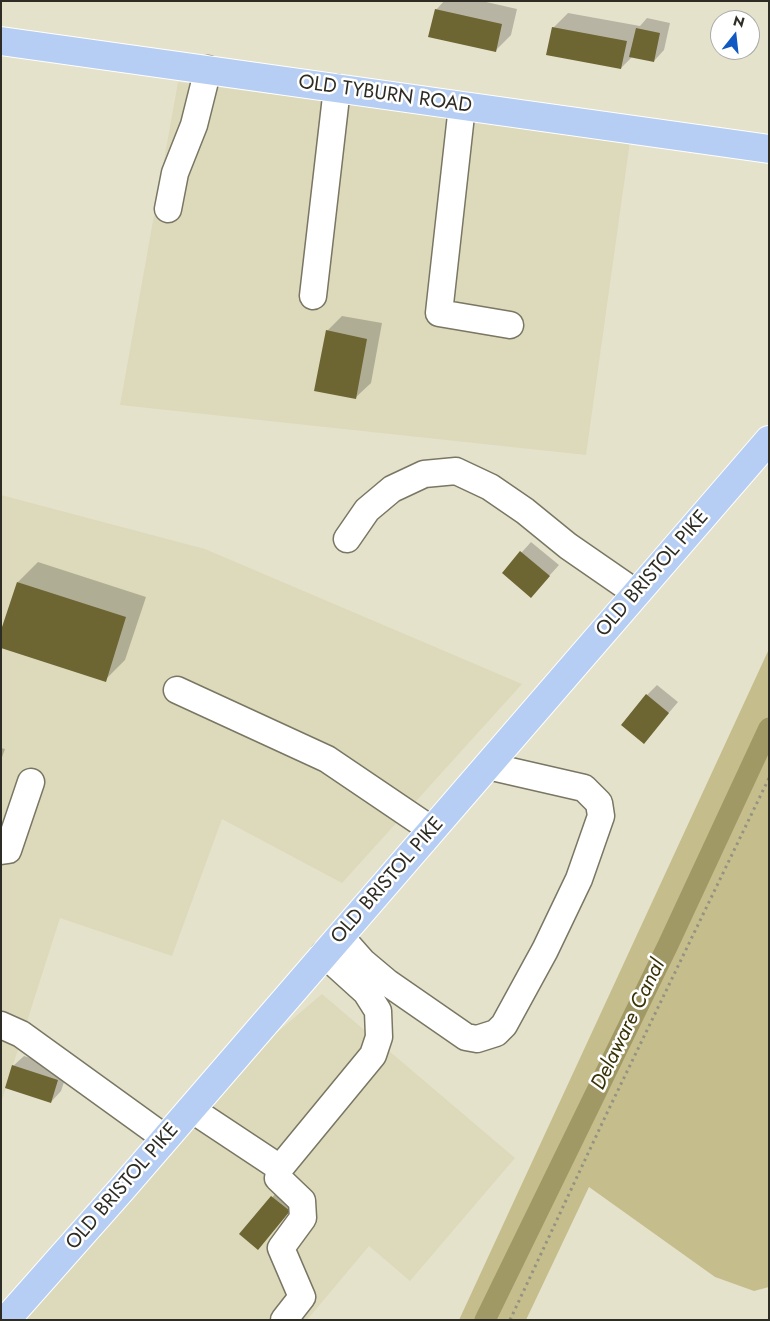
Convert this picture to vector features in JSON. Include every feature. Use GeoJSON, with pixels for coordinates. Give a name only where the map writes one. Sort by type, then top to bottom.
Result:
{"type":"FeatureCollection","features":[{"type":"Feature","properties":{"kind":"main road","name":"OLD TYBURN ROAD"},"geometry":{"type":"LineString","coordinates":[[1,41],[769,149]]}},
{"type":"Feature","properties":{"kind":"main road","name":"OLD BRISTOL PIKE"},"geometry":{"type":"LineString","coordinates":[[6,1320],[191,1109],[769,440]]}},
{"type":"Feature","properties":{"kind":"lane"},"geometry":{"type":"LineString","coordinates":[[168,209],[175,173],[194,125],[208,69]]}},
{"type":"Feature","properties":{"kind":"lane"},"geometry":{"type":"LineString","coordinates":[[313,296],[337,88]]}},
{"type":"Feature","properties":{"kind":"lane"},"geometry":{"type":"LineString","coordinates":[[462,106],[439,313],[510,325]]}},
{"type":"Feature","properties":{"kind":"lane"},"geometry":{"type":"LineString","coordinates":[[347,539],[367,510],[392,489],[424,474],[456,471],[490,487],[636,594]]}},
{"type":"Feature","properties":{"kind":"lane"},"geometry":{"type":"LineString","coordinates":[[177,690],[327,759],[432,830]]}},
{"type":"Feature","properties":{"kind":"lane"},"geometry":{"type":"LineString","coordinates":[[332,945],[363,962],[388,983],[466,1037],[477,1039],[496,1034],[504,1025],[545,950],[580,879],[602,816],[599,803],[584,788],[488,766]]}},
{"type":"Feature","properties":{"kind":"lane"},"geometry":{"type":"LineString","coordinates":[[1,851],[8,850],[30,782]]}},
{"type":"Feature","properties":{"kind":"lane"},"geometry":{"type":"LineString","coordinates":[[284,1320],[302,1297],[281,1248],[303,1218],[302,1202],[278,1178],[280,1168],[373,1054],[379,1036],[378,1011],[332,945]]}},
{"type":"Feature","properties":{"kind":"lane"},"geometry":{"type":"LineString","coordinates":[[1,1025],[21,1034],[165,1138]]}},
{"type":"Feature","properties":{"kind":"lane"},"geometry":{"type":"LineString","coordinates":[[191,1109],[280,1168]]}},
{"type":"Feature","properties":{"kind":"path"},"geometry":{"type":"LineString","coordinates":[[510,1320],[606,1115],[769,778]]}},
{"type":"Feature","properties":{"kind":"shaded area"},"geometry":{"type":"Polygon","coordinates":[[[178,82],[630,141],[586,455],[120,405],[178,82]]]}},
{"type":"Feature","properties":{"kind":"shaded area"},"geometry":{"type":"Polygon","coordinates":[[[1,495],[205,549],[522,684],[342,883],[222,819],[172,956],[60,918],[1,1103],[1,495]]]}},
{"type":"Feature","properties":{"kind":"shaded area"},"geometry":{"type":"Polygon","coordinates":[[[769,649],[769,1287],[754,1291],[715,1277],[589,1187],[526,1320],[459,1320],[769,649]]]}},
{"type":"Feature","properties":{"kind":"shaded area"},"geometry":{"type":"Polygon","coordinates":[[[322,994],[515,1158],[410,1281],[369,1246],[307,1320],[1,1320],[27,1277],[130,1158],[322,994]]]}},
{"type":"Feature","properties":{"kind":"building"},"geometry":{"type":"Polygon","coordinates":[[[435,9],[502,24],[496,52],[428,37],[435,9]]]}},
{"type":"Feature","properties":{"kind":"building"},"geometry":{"type":"Polygon","coordinates":[[[552,27],[627,41],[621,69],[546,55],[552,27]]]}},
{"type":"Feature","properties":{"kind":"building"},"geometry":{"type":"Polygon","coordinates":[[[636,28],[660,33],[654,62],[629,57],[636,28]]]}},
{"type":"Feature","properties":{"kind":"building"},"geometry":{"type":"Polygon","coordinates":[[[326,330],[367,339],[356,399],[314,391],[326,330]]]}},
{"type":"Feature","properties":{"kind":"building"},"geometry":{"type":"Polygon","coordinates":[[[520,551],[550,576],[531,598],[502,573],[520,551]]]}},
{"type":"Feature","properties":{"kind":"building"},"geometry":{"type":"Polygon","coordinates":[[[17,582],[126,617],[106,682],[1,648],[1,630],[17,582]]]}},
{"type":"Feature","properties":{"kind":"building"},"geometry":{"type":"Polygon","coordinates":[[[646,694],[669,713],[644,744],[621,725],[646,694]]]}},
{"type":"Feature","properties":{"kind":"building"},"geometry":{"type":"Polygon","coordinates":[[[12,1065],[58,1080],[51,1103],[5,1088],[12,1065]]]}},
{"type":"Feature","properties":{"kind":"building"},"geometry":{"type":"Polygon","coordinates":[[[271,1196],[290,1211],[258,1250],[239,1234],[271,1196]]]}},
{"type":"Feature","properties":{"kind":"waterway","name":"Delaware Canal"},"geometry":{"type":"LineString","coordinates":[[485,1320],[668,945],[769,728]]}}]}
